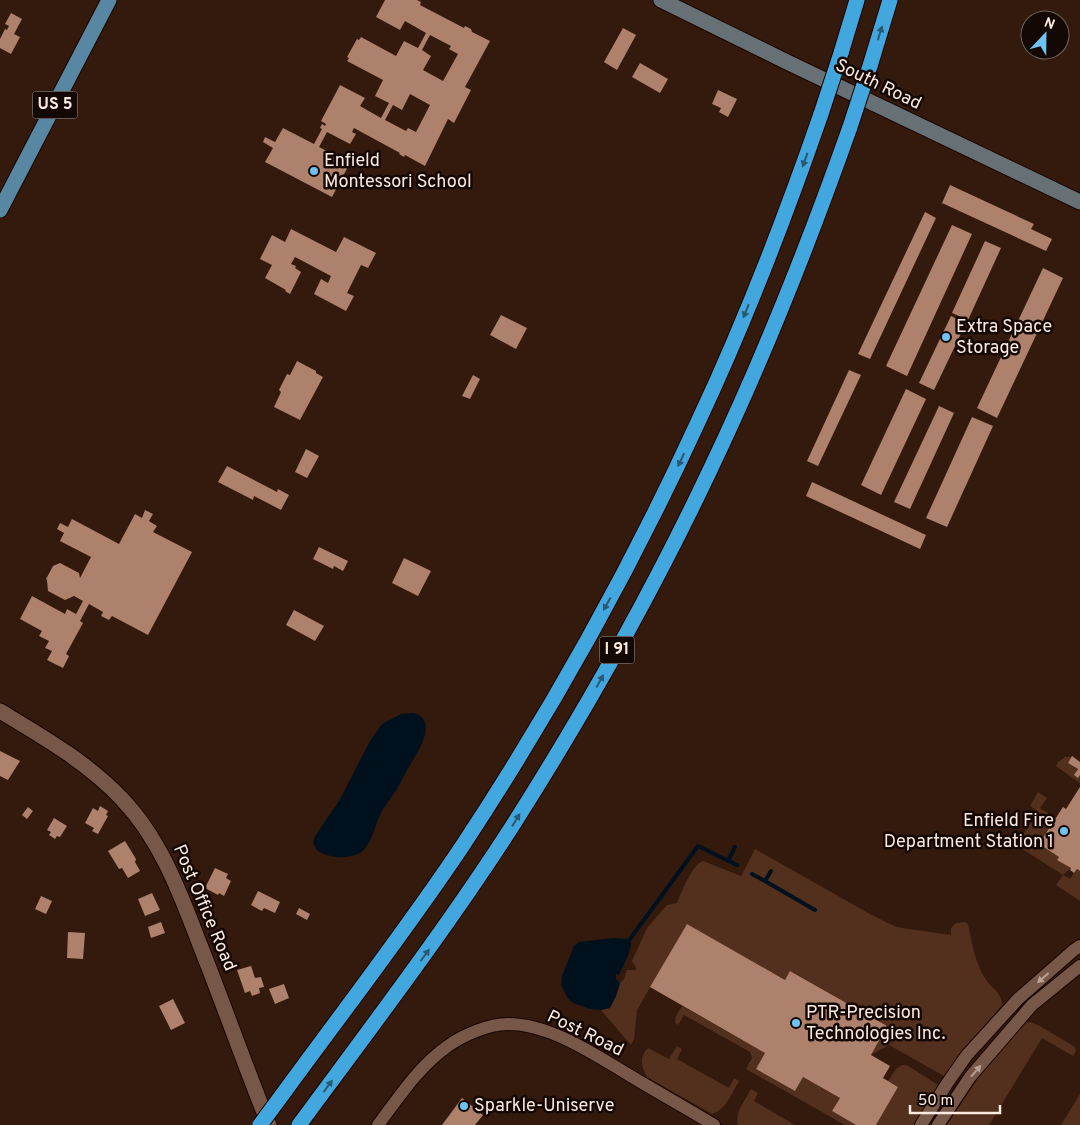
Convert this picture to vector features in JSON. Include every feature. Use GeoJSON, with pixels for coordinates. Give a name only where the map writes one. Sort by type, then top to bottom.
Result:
{"type":"FeatureCollection","features":[{"type":"Feature","properties":{"kind":"highway","name":"I 91"},"geometry":{"type":"LineString","coordinates":[[260,1125],[414,916],[464,844],[514,764],[599,619],[653,517],[711,394],[746,312],[821,114],[857,0]]}},
{"type":"Feature","properties":{"kind":"highway","name":"I 91"},"geometry":{"type":"LineString","coordinates":[[299,1125],[423,957],[483,870],[568,737],[634,620],[686,521],[746,394],[799,267],[850,127],[890,0]]}},
{"type":"Feature","properties":{"kind":"main road","name":"US 5"},"geometry":{"type":"LineString","coordinates":[[0,210],[109,0]]}},
{"type":"Feature","properties":{"kind":"main road","name":"South Road"},"geometry":{"type":"LineString","coordinates":[[661,0],[794,66],[1080,202]]}},
{"type":"Feature","properties":{"kind":"street","name":"Post Office Road"},"geometry":{"type":"LineString","coordinates":[[0,711],[72,756],[101,778],[133,811],[154,841],[170,870],[189,916],[269,1125]]}},
{"type":"Feature","properties":{"kind":"street"},"geometry":{"type":"LineString","coordinates":[[921,1125],[948,1082],[968,1055],[1018,999],[1080,946]]}},
{"type":"Feature","properties":{"kind":"street"},"geometry":{"type":"LineString","coordinates":[[938,1125],[970,1077],[1030,1008],[1080,966]]}},
{"type":"Feature","properties":{"kind":"street"},"geometry":{"type":"LineString","coordinates":[[1018,999],[1030,1008]]}},
{"type":"Feature","properties":{"kind":"street","name":"Post Road"},"geometry":{"type":"LineString","coordinates":[[378,1125],[432,1058],[449,1045],[473,1032],[507,1024],[529,1026],[571,1042],[714,1125]]}},
{"type":"Feature","properties":{"kind":"shaded area"},"geometry":{"type":"Polygon","coordinates":[[[1065,757],[1071,757],[1068,763],[1078,770],[1080,783],[1056,766],[1065,757]]]}},
{"type":"Feature","properties":{"kind":"shaded area"},"geometry":{"type":"Polygon","coordinates":[[[1038,792],[1047,798],[1040,808],[1056,818],[1040,844],[1059,857],[1058,860],[1071,868],[1063,875],[1016,845],[1038,812],[1030,806],[1038,792]]]}},
{"type":"Feature","properties":{"kind":"shaded area"},"geometry":{"type":"Polygon","coordinates":[[[755,849],[894,926],[951,935],[951,928],[956,923],[965,922],[968,924],[979,967],[986,980],[999,994],[1002,1005],[944,1076],[889,1045],[871,1055],[886,1026],[791,971],[785,980],[687,924],[637,1010],[634,1039],[631,1045],[601,1010],[610,1007],[627,970],[637,969],[632,961],[647,928],[667,905],[677,903],[688,879],[699,863],[703,861],[741,876],[755,849]]]}},
{"type":"Feature","properties":{"kind":"shaded area"},"geometry":{"type":"Polygon","coordinates":[[[1077,869],[1080,871],[1080,901],[1056,885],[1063,875],[1070,879],[1077,869]]]}},
{"type":"Feature","properties":{"kind":"shaded area"},"geometry":{"type":"Polygon","coordinates":[[[682,1006],[765,1053],[756,1069],[795,1091],[803,1077],[840,1098],[832,1111],[856,1125],[845,1125],[746,1069],[752,1058],[750,1052],[684,1015],[678,1025],[675,1023],[676,1016],[682,1006]]]}},
{"type":"Feature","properties":{"kind":"shaded area"},"geometry":{"type":"Polygon","coordinates":[[[1030,1022],[1075,1047],[1076,1051],[1073,1056],[1042,1038],[989,1125],[947,1125],[980,1075],[1025,1023],[1030,1022]]]}},
{"type":"Feature","properties":{"kind":"shaded area"},"geometry":{"type":"Polygon","coordinates":[[[677,1046],[682,1049],[677,1059],[729,1088],[734,1078],[739,1081],[725,1105],[717,1112],[712,1114],[647,1077],[642,1062],[645,1051],[648,1048],[669,1059],[677,1046]]]}},
{"type":"Feature","properties":{"kind":"shaded area"},"geometry":{"type":"Polygon","coordinates":[[[902,1065],[910,1067],[938,1085],[914,1125],[876,1125],[898,1087],[888,1081],[896,1069],[902,1065]]]}},
{"type":"Feature","properties":{"kind":"shaded area"},"geometry":{"type":"Polygon","coordinates":[[[751,1089],[758,1093],[754,1101],[795,1125],[738,1125],[739,1111],[751,1089]]]}},
{"type":"Feature","properties":{"kind":"shaded area"},"geometry":{"type":"Polygon","coordinates":[[[1080,1094],[1080,1125],[1061,1125],[1080,1094]]]}},
{"type":"Feature","properties":{"kind":"water"},"geometry":{"type":"Polygon","coordinates":[[[414,713],[421,717],[425,723],[424,737],[399,786],[382,811],[364,850],[347,857],[334,857],[317,850],[313,843],[315,836],[339,801],[370,741],[382,724],[401,714],[414,713]]]}},
{"type":"Feature","properties":{"kind":"water"},"geometry":{"type":"Polygon","coordinates":[[[613,938],[630,939],[631,947],[619,975],[616,974],[616,979],[620,983],[610,1008],[601,1010],[590,1009],[573,1003],[567,997],[561,985],[562,976],[574,946],[579,942],[613,938]]]}},
{"type":"Feature","properties":{"kind":"building"},"geometry":{"type":"Polygon","coordinates":[[[385,0],[417,0],[421,2],[420,5],[464,28],[465,26],[471,29],[472,32],[490,41],[465,87],[471,90],[454,123],[448,119],[425,166],[405,155],[404,157],[354,128],[352,132],[356,134],[350,144],[327,132],[319,147],[350,163],[342,178],[353,183],[350,188],[340,182],[332,197],[265,162],[273,148],[263,142],[265,137],[275,142],[283,128],[314,144],[322,129],[320,128],[322,124],[325,126],[326,124],[321,121],[340,85],[365,98],[360,106],[381,118],[389,103],[375,96],[383,80],[347,61],[349,58],[347,57],[357,39],[359,40],[361,37],[396,56],[404,41],[418,48],[426,33],[405,21],[400,30],[376,17],[385,0]],[[430,35],[422,50],[431,56],[423,70],[443,81],[458,54],[449,49],[451,46],[430,35]],[[410,94],[402,110],[393,105],[385,120],[406,131],[408,128],[416,132],[430,105],[410,94]]]}},
{"type":"Feature","properties":{"kind":"building"},"geometry":{"type":"Polygon","coordinates":[[[11,13],[22,19],[14,34],[20,37],[11,54],[0,48],[0,39],[5,29],[7,30],[9,26],[5,24],[11,13]]]}},
{"type":"Feature","properties":{"kind":"building"},"geometry":{"type":"Polygon","coordinates":[[[623,28],[636,35],[617,70],[604,62],[623,28]]]}},
{"type":"Feature","properties":{"kind":"building"},"geometry":{"type":"Polygon","coordinates":[[[640,63],[668,79],[660,93],[632,77],[640,63]]]}},
{"type":"Feature","properties":{"kind":"building"},"geometry":{"type":"Polygon","coordinates":[[[718,90],[737,99],[728,117],[719,112],[721,108],[712,104],[718,90]]]}},
{"type":"Feature","properties":{"kind":"building"},"geometry":{"type":"Polygon","coordinates":[[[950,185],[1034,224],[1031,229],[1052,239],[1046,251],[942,203],[950,185]]]}},
{"type":"Feature","properties":{"kind":"building"},"geometry":{"type":"Polygon","coordinates":[[[925,212],[936,218],[870,359],[858,354],[925,212]]]}},
{"type":"Feature","properties":{"kind":"building"},"geometry":{"type":"Polygon","coordinates":[[[952,225],[972,234],[907,376],[886,366],[952,225]]]}},
{"type":"Feature","properties":{"kind":"building"},"geometry":{"type":"Polygon","coordinates":[[[291,229],[336,252],[344,237],[376,253],[368,268],[361,265],[347,293],[354,296],[346,311],[314,294],[321,279],[328,283],[331,276],[295,257],[291,264],[296,266],[295,268],[301,272],[290,294],[265,278],[272,265],[260,259],[272,235],[285,242],[291,229]]]}},
{"type":"Feature","properties":{"kind":"building"},"geometry":{"type":"Polygon","coordinates":[[[985,241],[1001,248],[968,320],[952,313],[985,241]]]}},
{"type":"Feature","properties":{"kind":"building"},"geometry":{"type":"Polygon","coordinates":[[[1043,268],[1063,278],[997,418],[977,408],[1043,268]]]}},
{"type":"Feature","properties":{"kind":"building"},"geometry":{"type":"Polygon","coordinates":[[[501,315],[527,328],[516,349],[490,335],[501,315]]]}},
{"type":"Feature","properties":{"kind":"building"},"geometry":{"type":"Polygon","coordinates":[[[951,316],[966,323],[934,390],[919,383],[951,316]]]}},
{"type":"Feature","properties":{"kind":"building"},"geometry":{"type":"Polygon","coordinates":[[[297,361],[323,377],[300,420],[274,407],[281,392],[279,390],[287,374],[290,375],[297,361]]]}},
{"type":"Feature","properties":{"kind":"building"},"geometry":{"type":"Polygon","coordinates":[[[849,370],[861,375],[818,466],[807,461],[849,370]]]}},
{"type":"Feature","properties":{"kind":"building"},"geometry":{"type":"Polygon","coordinates":[[[473,375],[480,379],[470,399],[462,396],[473,375]]]}},
{"type":"Feature","properties":{"kind":"building"},"geometry":{"type":"Polygon","coordinates":[[[906,389],[926,399],[881,495],[861,485],[906,389]]]}},
{"type":"Feature","properties":{"kind":"building"},"geometry":{"type":"Polygon","coordinates":[[[939,406],[954,413],[910,509],[894,502],[939,406]]]}},
{"type":"Feature","properties":{"kind":"building"},"geometry":{"type":"Polygon","coordinates":[[[972,417],[993,426],[947,527],[926,518],[972,417]]]}},
{"type":"Feature","properties":{"kind":"building"},"geometry":{"type":"Polygon","coordinates":[[[306,449],[319,456],[307,478],[295,472],[306,449]]]}},
{"type":"Feature","properties":{"kind":"building"},"geometry":{"type":"Polygon","coordinates":[[[227,466],[277,492],[278,489],[289,495],[281,510],[254,496],[253,500],[218,482],[227,466]]]}},
{"type":"Feature","properties":{"kind":"building"},"geometry":{"type":"Polygon","coordinates":[[[812,482],[926,535],[920,549],[806,496],[812,482]]]}},
{"type":"Feature","properties":{"kind":"building"},"geometry":{"type":"Polygon","coordinates":[[[145,510],[153,514],[149,521],[157,526],[153,532],[192,552],[148,635],[112,616],[109,620],[101,616],[103,612],[89,604],[80,621],[83,623],[66,654],[69,656],[63,668],[47,660],[52,651],[45,648],[49,641],[39,636],[42,631],[20,619],[32,596],[65,614],[67,609],[76,614],[83,601],[74,596],[65,600],[48,591],[46,579],[53,566],[60,563],[79,573],[80,578],[91,557],[60,541],[64,533],[57,529],[60,523],[68,527],[72,519],[119,544],[135,514],[142,518],[145,510]]]}},
{"type":"Feature","properties":{"kind":"building"},"geometry":{"type":"Polygon","coordinates":[[[319,547],[348,561],[343,571],[334,566],[333,569],[313,559],[319,547]]]}},
{"type":"Feature","properties":{"kind":"building"},"geometry":{"type":"Polygon","coordinates":[[[404,558],[431,571],[418,596],[392,583],[404,558]]]}},
{"type":"Feature","properties":{"kind":"building"},"geometry":{"type":"Polygon","coordinates":[[[294,610],[324,626],[315,641],[286,625],[294,610]]]}},
{"type":"Feature","properties":{"kind":"building"},"geometry":{"type":"Polygon","coordinates":[[[0,751],[20,761],[8,780],[0,776],[0,751]]]}},
{"type":"Feature","properties":{"kind":"building"},"geometry":{"type":"Polygon","coordinates":[[[1072,756],[1080,762],[1080,775],[1078,778],[1074,775],[1078,769],[1068,763],[1072,756]]]}},
{"type":"Feature","properties":{"kind":"building","name":"Enfield Fire Department Station 1"},"geometry":{"type":"Polygon","coordinates":[[[1080,787],[1080,871],[1077,869],[1074,873],[1070,870],[1071,868],[1057,860],[1059,857],[1039,844],[1063,807],[1066,809],[1080,787]]]}},
{"type":"Feature","properties":{"kind":"building"},"geometry":{"type":"Polygon","coordinates":[[[100,806],[108,811],[106,815],[108,816],[98,834],[92,831],[94,828],[85,823],[93,808],[98,811],[100,806]]]}},
{"type":"Feature","properties":{"kind":"building"},"geometry":{"type":"Polygon","coordinates":[[[28,807],[33,811],[27,819],[22,815],[28,807]]]}},
{"type":"Feature","properties":{"kind":"building"},"geometry":{"type":"Polygon","coordinates":[[[54,818],[67,826],[60,837],[57,836],[55,839],[49,835],[51,832],[47,830],[54,818]]]}},
{"type":"Feature","properties":{"kind":"building"},"geometry":{"type":"Polygon","coordinates":[[[125,841],[136,859],[135,862],[140,871],[128,878],[122,868],[119,869],[108,851],[125,841]]]}},
{"type":"Feature","properties":{"kind":"building"},"geometry":{"type":"Polygon","coordinates":[[[215,868],[228,874],[226,878],[231,881],[224,896],[205,888],[215,868]]]}},
{"type":"Feature","properties":{"kind":"building"},"geometry":{"type":"Polygon","coordinates":[[[258,891],[280,902],[275,913],[264,908],[262,911],[251,905],[258,891]]]}},
{"type":"Feature","properties":{"kind":"building"},"geometry":{"type":"Polygon","coordinates":[[[152,893],[160,910],[145,916],[138,899],[152,893]]]}},
{"type":"Feature","properties":{"kind":"building"},"geometry":{"type":"Polygon","coordinates":[[[41,896],[52,901],[46,914],[35,909],[41,896]]]}},
{"type":"Feature","properties":{"kind":"building"},"geometry":{"type":"Polygon","coordinates":[[[299,908],[310,914],[307,920],[296,914],[299,908]]]}},
{"type":"Feature","properties":{"kind":"building"},"geometry":{"type":"Polygon","coordinates":[[[161,922],[165,933],[151,938],[148,927],[161,922]]]}},
{"type":"Feature","properties":{"kind":"building","name":"PTR-Precision Technologies Inc."},"geometry":{"type":"Polygon","coordinates":[[[687,924],[785,980],[790,971],[887,1026],[871,1055],[890,1066],[883,1078],[898,1087],[876,1125],[856,1125],[832,1111],[840,1098],[803,1077],[795,1091],[756,1069],[765,1053],[650,987],[687,924]]]}},
{"type":"Feature","properties":{"kind":"building"},"geometry":{"type":"Polygon","coordinates":[[[68,932],[85,933],[83,959],[67,958],[68,932]]]}},
{"type":"Feature","properties":{"kind":"building"},"geometry":{"type":"Polygon","coordinates":[[[251,966],[255,978],[261,977],[264,987],[259,988],[260,993],[252,996],[250,991],[245,993],[237,970],[251,966]]]}},
{"type":"Feature","properties":{"kind":"building"},"geometry":{"type":"Polygon","coordinates":[[[284,984],[289,998],[275,1004],[269,989],[284,984]]]}},
{"type":"Feature","properties":{"kind":"building"},"geometry":{"type":"Polygon","coordinates":[[[173,999],[185,1023],[171,1030],[159,1006],[173,999]]]}},
{"type":"Feature","properties":{"kind":"building","name":"Sparkle-Uniserve"},"geometry":{"type":"Polygon","coordinates":[[[462,1098],[483,1115],[475,1125],[442,1125],[462,1098]]]}},
{"type":"Feature","properties":{"kind":"waterway"},"geometry":{"type":"LineString","coordinates":[[630,939],[698,846],[737,865]]}},
{"type":"Feature","properties":{"kind":"waterway"},"geometry":{"type":"LineString","coordinates":[[728,861],[735,847]]}},
{"type":"Feature","properties":{"kind":"waterway"},"geometry":{"type":"LineString","coordinates":[[752,874],[765,881],[771,871]]}},
{"type":"Feature","properties":{"kind":"waterway"},"geometry":{"type":"LineString","coordinates":[[765,881],[815,910]]}},
{"type":"Feature","properties":{"kind":"place","name":"Enfield Montessori School"},"geometry":{"type":"Point","coordinates":[314,171]}},
{"type":"Feature","properties":{"kind":"place","name":"Extra Space Storage"},"geometry":{"type":"Point","coordinates":[946,337]}},
{"type":"Feature","properties":{"kind":"place","name":"Enfield Fire Department Station 1"},"geometry":{"type":"Point","coordinates":[1064,831]}},
{"type":"Feature","properties":{"kind":"place","name":"PTR-Precision Technologies Inc."},"geometry":{"type":"Point","coordinates":[796,1023]}},
{"type":"Feature","properties":{"kind":"place","name":"Sparkle-Uniserve"},"geometry":{"type":"Point","coordinates":[464,1106]}}]}
